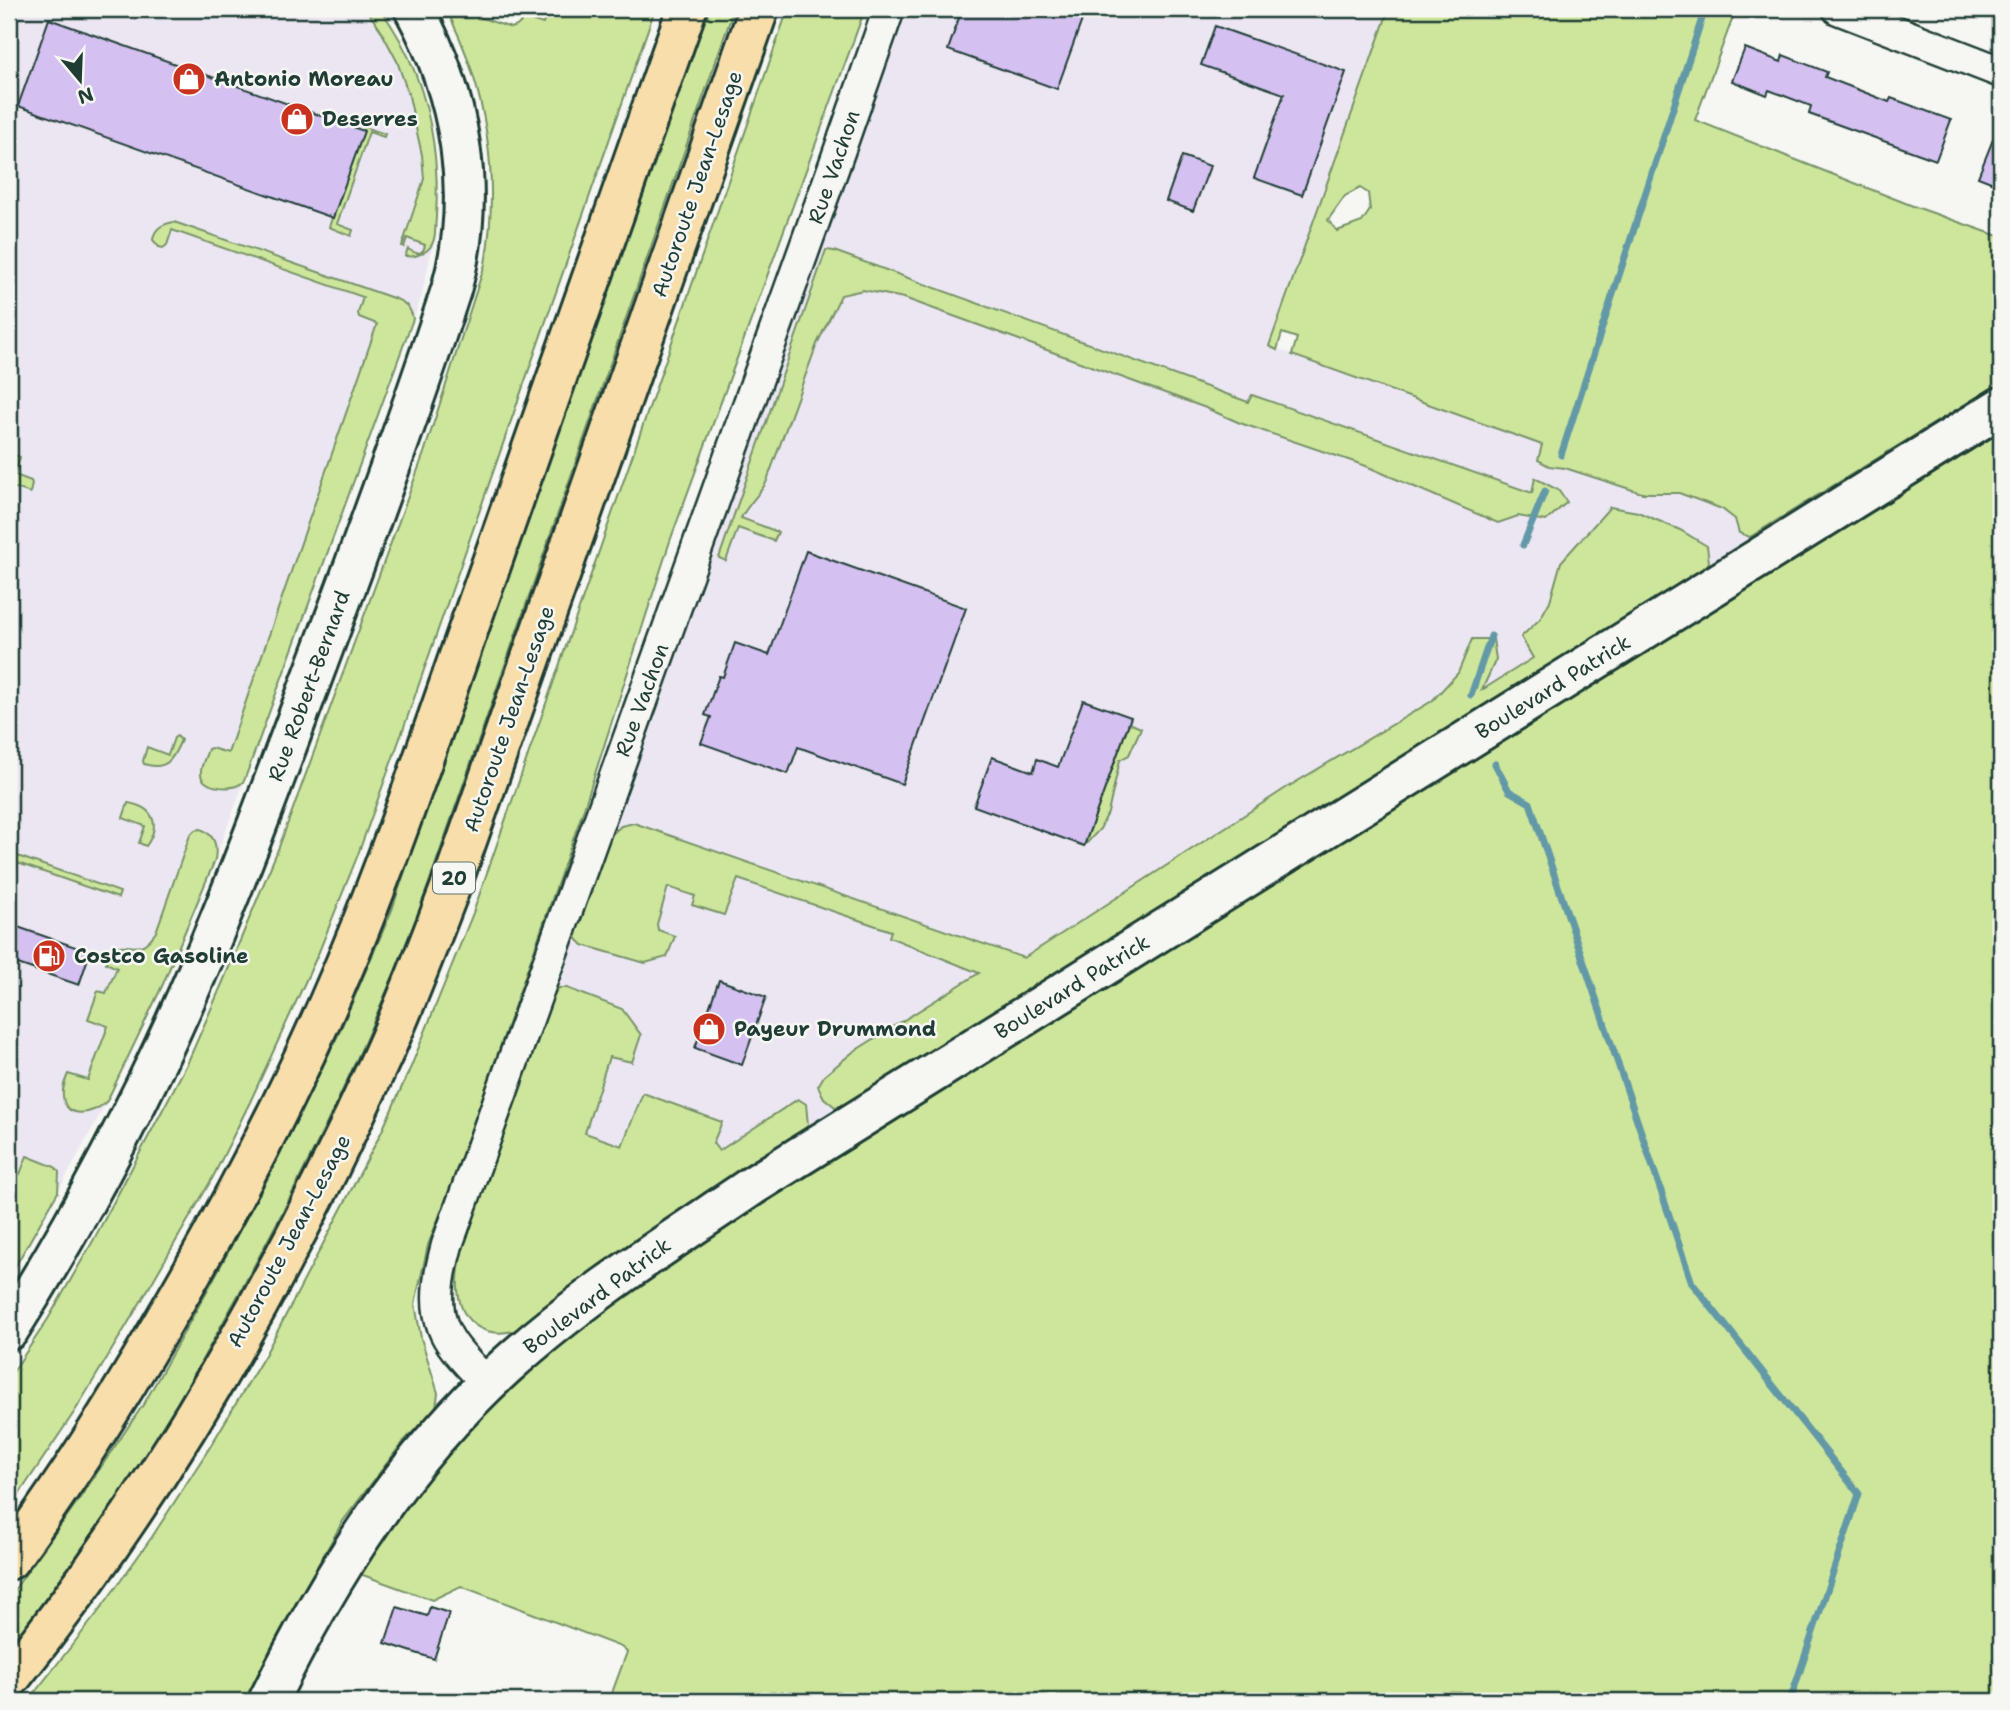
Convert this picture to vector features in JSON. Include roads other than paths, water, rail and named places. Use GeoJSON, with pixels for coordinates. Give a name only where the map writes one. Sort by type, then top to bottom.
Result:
{"type":"FeatureCollection","features":[{"type":"Feature","properties":{"kind":"highway"},"geometry":{"type":"LineString","coordinates":[[9,1560],[92,1440],[188,1280],[257,1152],[331,998],[410,794],[687,9]]}},
{"type":"Feature","properties":{"kind":"highway","name":"Autoroute Jean-Lesage"},"geometry":{"type":"LineString","coordinates":[[9,1680],[104,1553],[156,1478],[193,1417],[287,1249],[380,1063],[451,886],[759,9]]}},
{"type":"Feature","properties":{"kind":"street","name":"Rue Robert-Bernard"},"geometry":{"type":"LineString","coordinates":[[9,1330],[108,1157],[204,957],[310,684],[451,290],[459,258],[464,213],[462,160],[456,122],[442,69],[414,9]]}},
{"type":"Feature","properties":{"kind":"street","name":"Rue Vachon"},"geometry":{"type":"LineString","coordinates":[[487,1384],[455,1347],[443,1328],[438,1309],[438,1294],[447,1245],[889,9]]}},
{"type":"Feature","properties":{"kind":"street"},"geometry":{"type":"LineString","coordinates":[[1838,9],[1868,14],[2001,72]]}},
{"type":"Feature","properties":{"kind":"street","name":"Boulevard Patrick"},"geometry":{"type":"LineString","coordinates":[[268,1701],[317,1606],[372,1520],[412,1466],[487,1384],[594,1294],[752,1186],[2001,407]]}},
{"type":"Feature","properties":{"kind":"waterway"},"geometry":{"type":"LineString","coordinates":[[1561,455],[1705,9]]}},
{"type":"Feature","properties":{"kind":"waterway"},"geometry":{"type":"LineString","coordinates":[[1523,545],[1545,491]]}},
{"type":"Feature","properties":{"kind":"waterway"},"geometry":{"type":"LineString","coordinates":[[1471,695],[1491,636]]}},
{"type":"Feature","properties":{"kind":"waterway"},"geometry":{"type":"LineString","coordinates":[[1495,764],[1509,791],[1530,803],[1692,1283],[1859,1494],[1790,1701]]}},
{"type":"Feature","properties":{"kind":"place","name":"Antonio Moreau"},"geometry":{"type":"Point","coordinates":[189,79]}},
{"type":"Feature","properties":{"kind":"place","name":"Deserres"},"geometry":{"type":"Point","coordinates":[297,119]}},
{"type":"Feature","properties":{"kind":"place","name":"Costco Gasoline"},"geometry":{"type":"Point","coordinates":[49,956]}},
{"type":"Feature","properties":{"kind":"place","name":"Payeur Drummond"},"geometry":{"type":"Point","coordinates":[709,1029]}}]}
